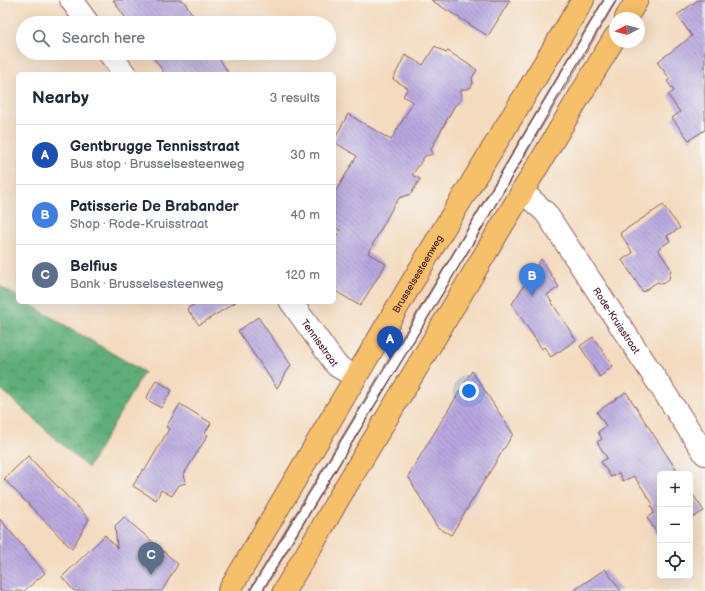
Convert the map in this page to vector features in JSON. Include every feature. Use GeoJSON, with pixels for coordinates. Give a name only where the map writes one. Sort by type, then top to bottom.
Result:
{"type":"FeatureCollection","features":[{"type":"Feature","properties":{"kind":"main road"},"geometry":{"type":"LineString","coordinates":[[630,12],[637,0]]}},
{"type":"Feature","properties":{"kind":"main road","name":"Brusselsesteenweg"},"geometry":{"type":"LineString","coordinates":[[229,591],[580,1]]}},
{"type":"Feature","properties":{"kind":"main road"},"geometry":{"type":"LineString","coordinates":[[284,591],[319,533],[336,501],[609,47]]}},
{"type":"Feature","properties":{"kind":"street"},"geometry":{"type":"LineString","coordinates":[[71,0],[83,16]]}},
{"type":"Feature","properties":{"kind":"street"},"geometry":{"type":"LineString","coordinates":[[115,60],[124,72]]}},
{"type":"Feature","properties":{"kind":"street","name":"Rode-Kruisstraat"},"geometry":{"type":"LineString","coordinates":[[522,191],[546,214],[705,454]]}},
{"type":"Feature","properties":{"kind":"street","name":"Tennisstraat"},"geometry":{"type":"LineString","coordinates":[[292,304],[337,366],[356,377]]}},
{"type":"Feature","properties":{"kind":"lane"},"geometry":{"type":"LineString","coordinates":[[256,591],[460,253],[610,0]]}},
{"type":"Feature","properties":{"kind":"green space"},"geometry":{"type":"Polygon","coordinates":[[[0,286],[16,296],[16,304],[29,304],[144,372],[88,468],[0,388],[0,286]]]}},
{"type":"Feature","properties":{"kind":"building"},"geometry":{"type":"Polygon","coordinates":[[[113,0],[183,0],[193,16],[124,16],[113,0]]]}},
{"type":"Feature","properties":{"kind":"building"},"geometry":{"type":"Polygon","coordinates":[[[431,0],[510,0],[488,36],[431,0]]]}},
{"type":"Feature","properties":{"kind":"building"},"geometry":{"type":"Polygon","coordinates":[[[698,0],[705,0],[705,130],[689,140],[672,118],[680,112],[668,95],[674,91],[667,81],[670,79],[657,62],[692,36],[677,15],[698,0]]]}},
{"type":"Feature","properties":{"kind":"building"},"geometry":{"type":"Polygon","coordinates":[[[435,46],[446,53],[448,51],[477,70],[472,78],[473,83],[470,88],[461,90],[461,99],[458,104],[455,105],[431,149],[433,154],[425,156],[412,175],[420,179],[411,194],[399,198],[395,203],[368,253],[386,264],[360,306],[336,291],[336,237],[340,230],[336,228],[336,191],[357,156],[336,143],[336,136],[348,114],[391,140],[413,102],[403,96],[408,88],[393,79],[405,55],[423,65],[435,46]]]}},
{"type":"Feature","properties":{"kind":"building"},"geometry":{"type":"Polygon","coordinates":[[[155,60],[220,60],[228,72],[164,72],[155,60]]]}},
{"type":"Feature","properties":{"kind":"building"},"geometry":{"type":"Polygon","coordinates":[[[663,205],[680,228],[667,236],[670,241],[658,249],[671,269],[669,279],[662,284],[657,282],[643,292],[622,260],[633,253],[620,233],[663,205]]]}},
{"type":"Feature","properties":{"kind":"building"},"geometry":{"type":"Polygon","coordinates":[[[541,259],[559,287],[547,295],[576,340],[551,357],[544,347],[542,349],[512,304],[541,259]]]}},
{"type":"Feature","properties":{"kind":"building"},"geometry":{"type":"Polygon","coordinates":[[[195,304],[233,304],[199,325],[187,309],[195,304]]]}},
{"type":"Feature","properties":{"kind":"building"},"geometry":{"type":"Polygon","coordinates":[[[258,317],[291,365],[277,388],[238,331],[258,317]]]}},
{"type":"Feature","properties":{"kind":"building"},"geometry":{"type":"Polygon","coordinates":[[[593,337],[613,366],[600,377],[580,346],[593,337]]]}},
{"type":"Feature","properties":{"kind":"building"},"geometry":{"type":"Polygon","coordinates":[[[472,371],[513,434],[451,535],[437,527],[408,476],[472,371]]]}},
{"type":"Feature","properties":{"kind":"building"},"geometry":{"type":"Polygon","coordinates":[[[156,380],[172,390],[161,408],[146,399],[156,380]]]}},
{"type":"Feature","properties":{"kind":"building"},"geometry":{"type":"Polygon","coordinates":[[[626,392],[677,471],[657,471],[657,533],[647,518],[654,513],[651,506],[653,504],[634,476],[623,481],[619,473],[611,477],[601,462],[607,458],[597,442],[602,439],[598,432],[606,426],[597,412],[626,392]]]}},
{"type":"Feature","properties":{"kind":"building"},"geometry":{"type":"Polygon","coordinates":[[[180,404],[211,423],[205,433],[208,435],[184,474],[186,483],[179,485],[172,496],[161,490],[156,500],[133,486],[143,469],[145,470],[169,429],[166,427],[180,404]]]}},
{"type":"Feature","properties":{"kind":"building"},"geometry":{"type":"Polygon","coordinates":[[[28,456],[89,519],[72,549],[4,479],[28,456]]]}},
{"type":"Feature","properties":{"kind":"building"},"geometry":{"type":"Polygon","coordinates":[[[693,494],[704,511],[693,517],[693,494]]]}},
{"type":"Feature","properties":{"kind":"building"},"geometry":{"type":"Polygon","coordinates":[[[124,517],[178,564],[162,591],[74,591],[62,577],[105,535],[117,548],[115,526],[124,517]]]}},
{"type":"Feature","properties":{"kind":"building"},"geometry":{"type":"Polygon","coordinates":[[[0,519],[45,573],[24,591],[0,591],[0,519]]]}},
{"type":"Feature","properties":{"kind":"building"},"geometry":{"type":"Polygon","coordinates":[[[605,569],[621,591],[573,591],[605,569]]]}},
{"type":"Feature","properties":{"kind":"tram line"},"geometry":{"type":"LineString","coordinates":[[250,591],[408,330],[604,0]]}},
{"type":"Feature","properties":{"kind":"tram line"},"geometry":{"type":"LineString","coordinates":[[262,591],[481,230],[564,86],[616,0]]}},
{"type":"Feature","properties":{"kind":"place","name":"Patisserie De Brabander"},"geometry":{"type":"Point","coordinates":[532,296]}},
{"type":"Feature","properties":{"kind":"place","name":"Gentbrugge Tennisstraat"},"geometry":{"type":"Point","coordinates":[390,359]}},
{"type":"Feature","properties":{"kind":"place","name":"Belfius"},"geometry":{"type":"Point","coordinates":[151,575]}}]}
